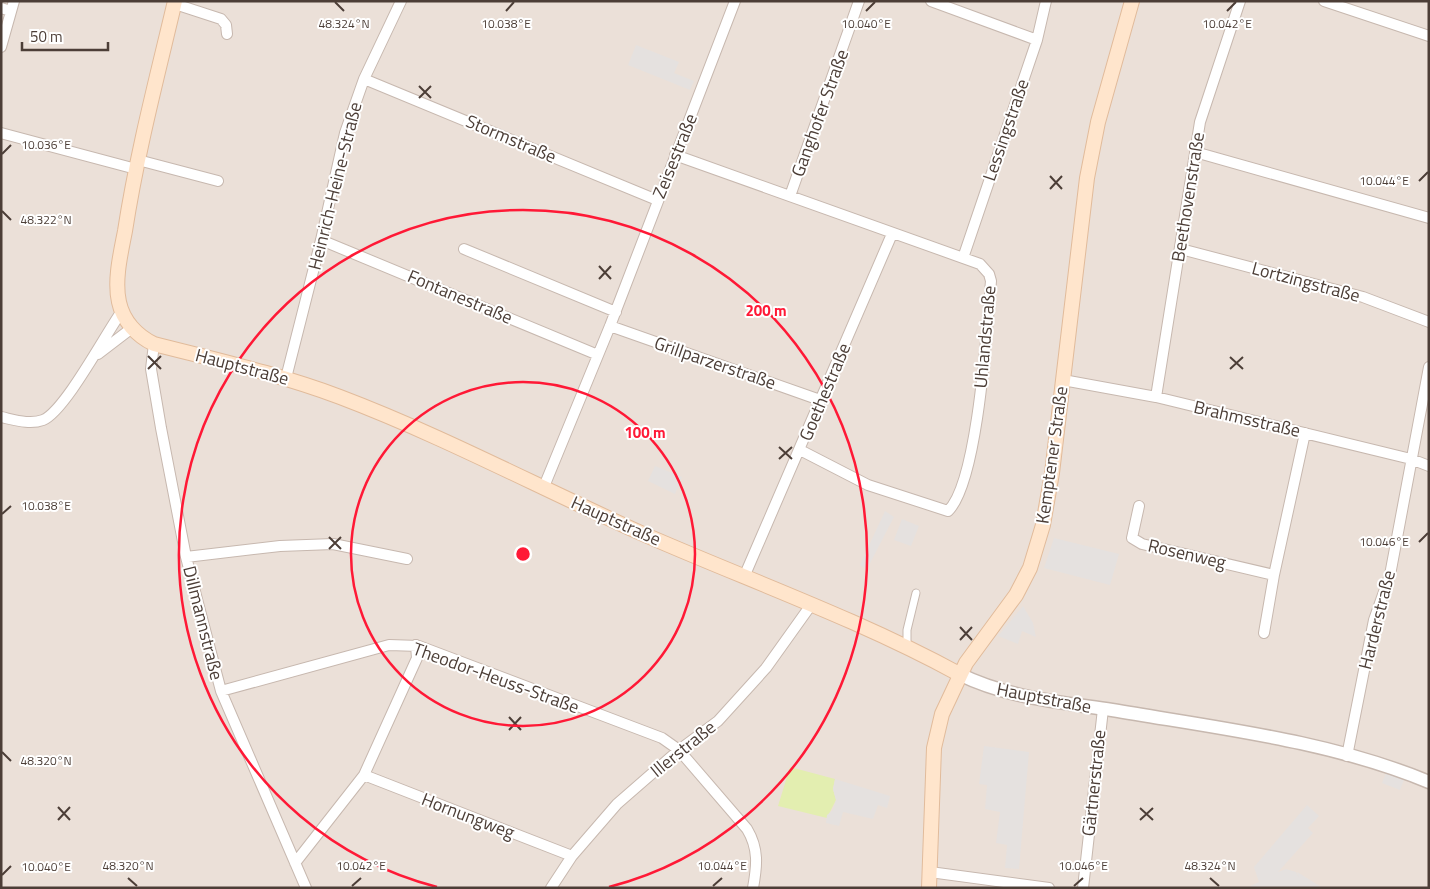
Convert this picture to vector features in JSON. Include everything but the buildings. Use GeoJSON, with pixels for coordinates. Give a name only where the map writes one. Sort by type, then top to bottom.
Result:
{"type":"FeatureCollection","features":[{"type":"Feature","properties":{"kind":"main road","name":"Kemptener Straße"},"geometry":{"type":"LineString","coordinates":[[929,888],[934,748],[942,714],[959,674],[1016,595],[1036,551],[1052,472],[1087,178],[1098,122],[1132,1]]}},
{"type":"Feature","properties":{"kind":"main road","name":"Hauptstraße"},"geometry":{"type":"LineString","coordinates":[[175,3],[137,165],[118,283],[118,294],[122,311],[132,328],[154,344],[286,378],[340,397],[409,426],[543,489],[907,648],[959,674]]}},
{"type":"Feature","properties":{"kind":"street","name":"Heinrich-Heine-Straße"},"geometry":{"type":"LineString","coordinates":[[286,378],[321,240],[345,133],[364,79],[401,1]]}},
{"type":"Feature","properties":{"kind":"street","name":"Zeisestraße"},"geometry":{"type":"LineString","coordinates":[[543,489],[616,312],[657,200],[735,1]]}},
{"type":"Feature","properties":{"kind":"street","name":"Ganghofer Straße"},"geometry":{"type":"LineString","coordinates":[[790,196],[859,1]]}},
{"type":"Feature","properties":{"kind":"street"},"geometry":{"type":"LineString","coordinates":[[931,1],[1037,40]]}},
{"type":"Feature","properties":{"kind":"street","name":"Lessingstraße"},"geometry":{"type":"LineString","coordinates":[[963,258],[1037,40],[1046,1]]}},
{"type":"Feature","properties":{"kind":"street","name":"Beethovenstraße"},"geometry":{"type":"LineString","coordinates":[[1156,398],[1200,122],[1240,1]]}},
{"type":"Feature","properties":{"kind":"street"},"geometry":{"type":"LineString","coordinates":[[1324,1],[1429,36]]}},
{"type":"Feature","properties":{"kind":"street"},"geometry":{"type":"LineString","coordinates":[[175,3],[221,19],[226,25],[227,34]]}},
{"type":"Feature","properties":{"kind":"street"},"geometry":{"type":"LineString","coordinates":[[1,46],[9,7]]}},
{"type":"Feature","properties":{"kind":"street","name":"Stormstraße"},"geometry":{"type":"LineString","coordinates":[[364,79],[657,200]]}},
{"type":"Feature","properties":{"kind":"street"},"geometry":{"type":"LineString","coordinates":[[1,132],[137,165],[218,181]]}},
{"type":"Feature","properties":{"kind":"street"},"geometry":{"type":"LineString","coordinates":[[1195,152],[1429,218]]}},
{"type":"Feature","properties":{"kind":"street","name":"Uhlandstraße"},"geometry":{"type":"LineString","coordinates":[[675,155],[980,264],[989,274],[991,281],[981,392],[970,454],[955,504],[948,511],[868,485],[800,450]]}},
{"type":"Feature","properties":{"kind":"street","name":"Goethestraße"},"geometry":{"type":"LineString","coordinates":[[744,577],[892,234]]}},
{"type":"Feature","properties":{"kind":"street","name":"Fontanestraße"},"geometry":{"type":"LineString","coordinates":[[321,240],[598,355]]}},
{"type":"Feature","properties":{"kind":"street"},"geometry":{"type":"LineString","coordinates":[[464,249],[616,312]]}},
{"type":"Feature","properties":{"kind":"street","name":"Lortzingstraße"},"geometry":{"type":"LineString","coordinates":[[1181,249],[1363,298],[1429,322]]}},
{"type":"Feature","properties":{"kind":"street"},"geometry":{"type":"LineString","coordinates":[[1,417],[33,422],[49,417],[64,400],[122,311]]}},
{"type":"Feature","properties":{"kind":"street","name":"Grillparzerstraße"},"geometry":{"type":"LineString","coordinates":[[610,326],[820,400]]}},
{"type":"Feature","properties":{"kind":"street"},"geometry":{"type":"LineString","coordinates":[[92,359],[132,328]]}},
{"type":"Feature","properties":{"kind":"street","name":"Dillmannstraße"},"geometry":{"type":"LineString","coordinates":[[154,344],[151,370],[186,557],[221,691],[306,888]]}},
{"type":"Feature","properties":{"kind":"street","name":"Harderstraße"},"geometry":{"type":"LineString","coordinates":[[1347,756],[1374,620],[1390,575],[1429,367]]}},
{"type":"Feature","properties":{"kind":"street","name":"Brahmsstraße"},"geometry":{"type":"LineString","coordinates":[[1063,380],[1156,398],[1305,433],[1411,459],[1429,466]]}},
{"type":"Feature","properties":{"kind":"street"},"geometry":{"type":"LineString","coordinates":[[1264,633],[1274,575],[1305,433]]}},
{"type":"Feature","properties":{"kind":"street","name":"Rosenweg"},"geometry":{"type":"LineString","coordinates":[[1139,506],[1132,538],[1142,544],[1274,575]]}},
{"type":"Feature","properties":{"kind":"street"},"geometry":{"type":"LineString","coordinates":[[186,557],[280,546],[333,544],[407,559]]}},
{"type":"Feature","properties":{"kind":"street"},"geometry":{"type":"LineString","coordinates":[[907,648],[907,630],[916,593]]}},
{"type":"Feature","properties":{"kind":"street","name":"Illerstraße"},"geometry":{"type":"LineString","coordinates":[[552,888],[572,856],[617,804],[679,750],[723,716],[766,668],[810,605]]}},
{"type":"Feature","properties":{"kind":"street","name":"Theodor-Heuss-Straße"},"geometry":{"type":"LineString","coordinates":[[221,691],[389,645],[416,645],[662,738],[679,750],[747,829],[754,841],[757,856],[754,888]]}},
{"type":"Feature","properties":{"kind":"street"},"geometry":{"type":"LineString","coordinates":[[295,863],[364,775],[417,658],[416,645]]}},
{"type":"Feature","properties":{"kind":"street","name":"Hauptstraße"},"geometry":{"type":"LineString","coordinates":[[959,674],[999,691],[1036,700],[1103,709],[1244,733],[1347,756],[1428,780]]}},
{"type":"Feature","properties":{"kind":"street","name":"Gärtnerstraße"},"geometry":{"type":"LineString","coordinates":[[1083,888],[1103,709]]}},
{"type":"Feature","properties":{"kind":"street","name":"Hornungweg"},"geometry":{"type":"LineString","coordinates":[[364,775],[572,856]]}},
{"type":"Feature","properties":{"kind":"street"},"geometry":{"type":"LineString","coordinates":[[930,872],[1049,888]]}},
{"type":"Feature","properties":{"kind":"shaded area"},"geometry":{"type":"Polygon","coordinates":[[[1,1],[1429,1],[1429,888],[1,888],[1,1]]]}},
{"type":"Feature","properties":{"kind":"shaded area"},"geometry":{"type":"Polygon","coordinates":[[[636,45],[679,62],[674,73],[694,81],[690,90],[628,65],[636,45]]]}},
{"type":"Feature","properties":{"kind":"shaded area"},"geometry":{"type":"Polygon","coordinates":[[[655,466],[682,477],[675,494],[648,481],[655,466]]]}},
{"type":"Feature","properties":{"kind":"shaded area"},"geometry":{"type":"Polygon","coordinates":[[[885,511],[894,517],[867,569],[860,565],[885,511]]]}},
{"type":"Feature","properties":{"kind":"shaded area"},"geometry":{"type":"Polygon","coordinates":[[[902,519],[919,526],[911,546],[894,540],[902,519]]]}},
{"type":"Feature","properties":{"kind":"shaded area"},"geometry":{"type":"Polygon","coordinates":[[[1054,538],[1119,554],[1110,585],[1044,568],[1054,538]]]}},
{"type":"Feature","properties":{"kind":"shaded area"},"geometry":{"type":"Polygon","coordinates":[[[1023,606],[1033,623],[1036,637],[1022,631],[1018,644],[998,636],[1023,606]]]}},
{"type":"Feature","properties":{"kind":"shaded area"},"geometry":{"type":"Polygon","coordinates":[[[984,746],[1029,752],[1019,869],[1005,868],[1007,845],[996,843],[1000,812],[985,809],[987,785],[979,784],[984,746]]]}},
{"type":"Feature","properties":{"kind":"shaded area"},"geometry":{"type":"Polygon","coordinates":[[[1386,773],[1404,780],[1400,790],[1382,783],[1386,773]]]}},
{"type":"Feature","properties":{"kind":"shaded area"},"geometry":{"type":"Polygon","coordinates":[[[835,779],[890,796],[887,808],[878,805],[873,819],[843,812],[839,826],[826,823],[827,815],[833,810],[836,800],[833,789],[835,779]]]}},
{"type":"Feature","properties":{"kind":"shaded area"},"geometry":{"type":"Polygon","coordinates":[[[1307,805],[1319,816],[1308,828],[1313,833],[1278,872],[1286,869],[1296,872],[1299,878],[1297,872],[1323,888],[1246,888],[1259,882],[1254,867],[1307,805]]]}},
{"type":"Feature","properties":{"kind":"green space"},"geometry":{"type":"Polygon","coordinates":[[[790,767],[835,779],[833,789],[836,800],[827,818],[778,806],[790,767]]]}}]}
